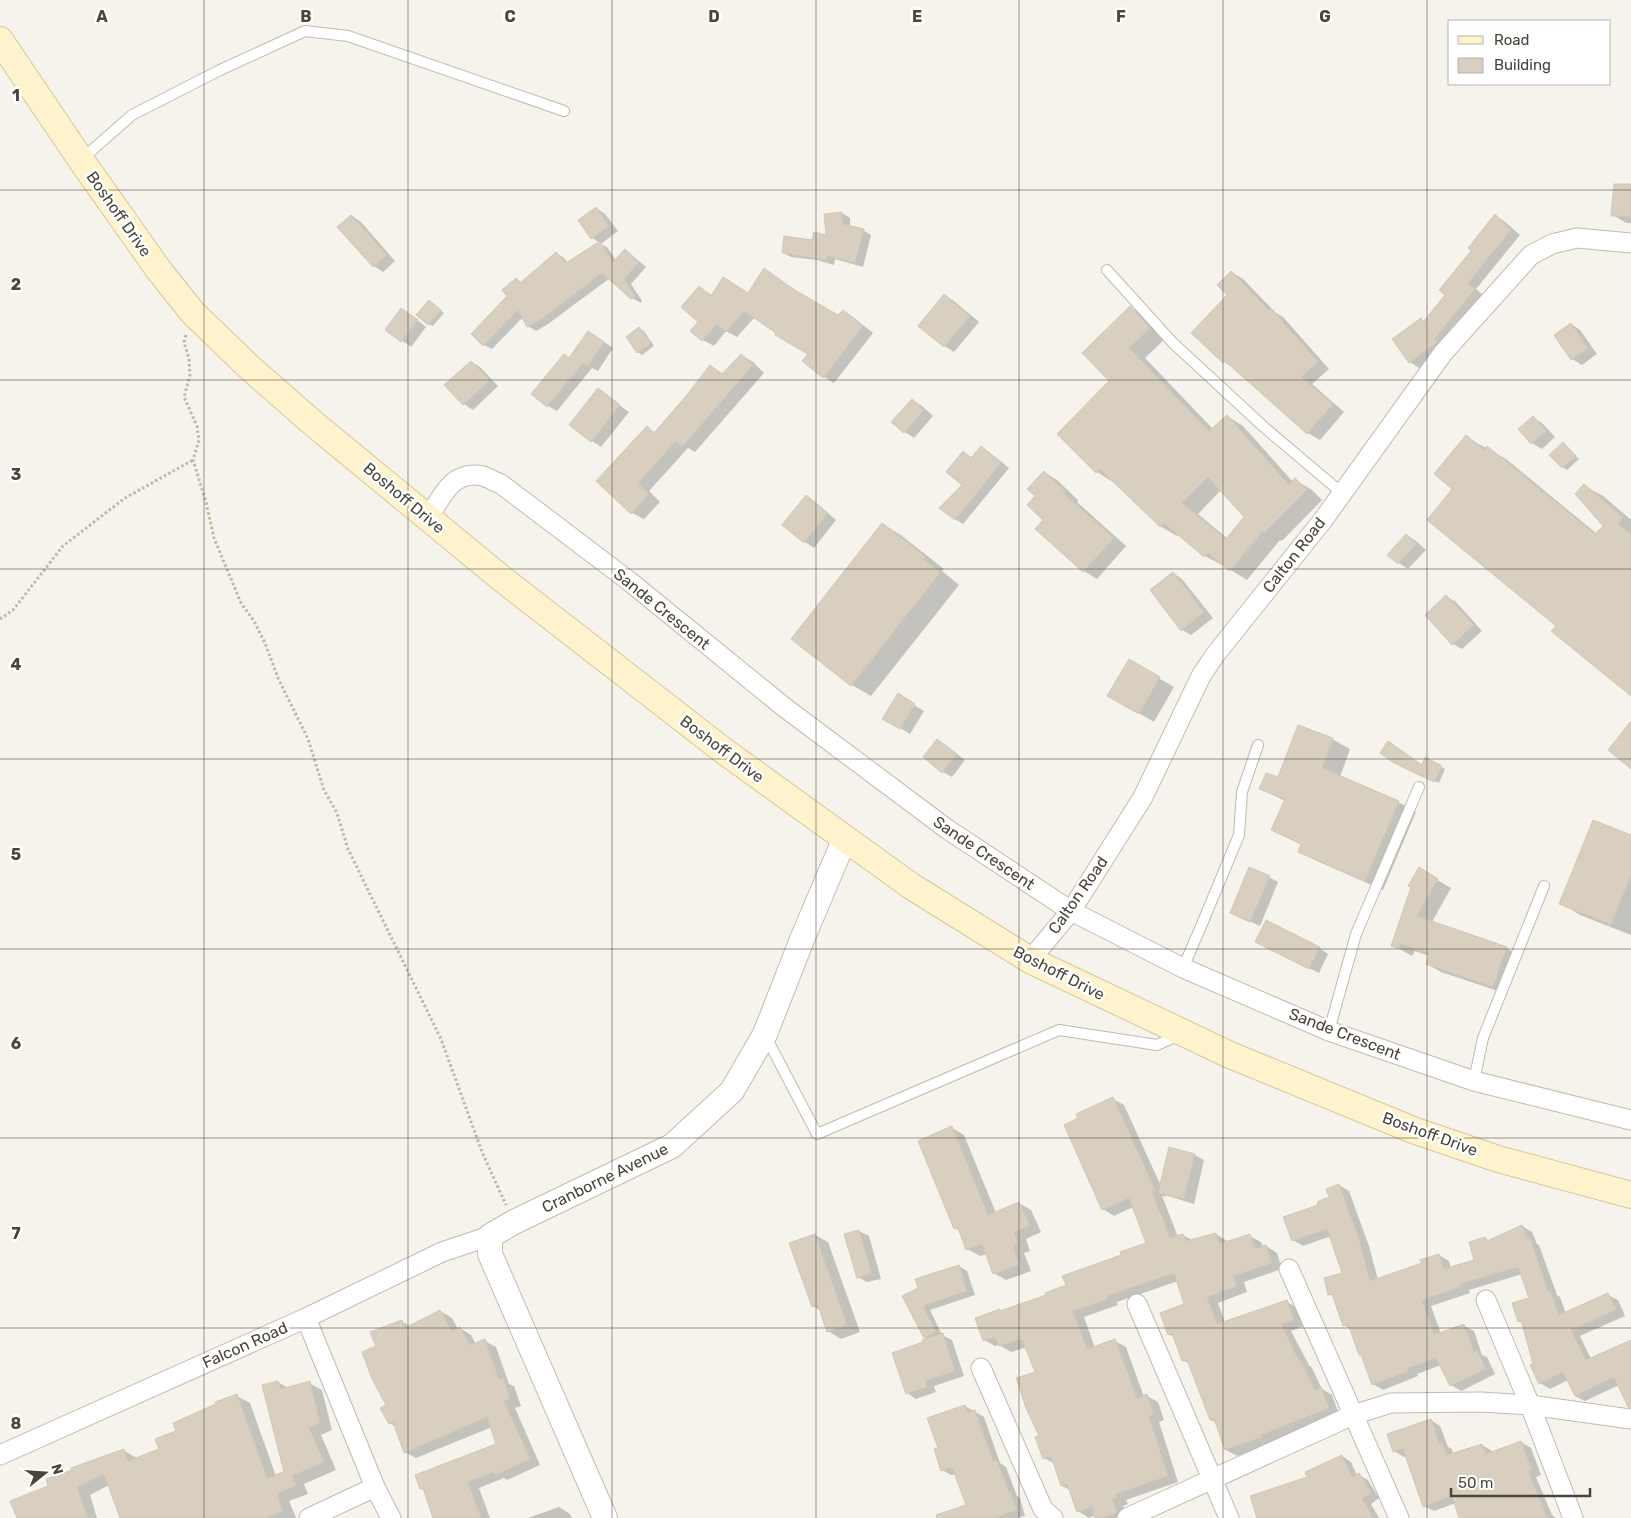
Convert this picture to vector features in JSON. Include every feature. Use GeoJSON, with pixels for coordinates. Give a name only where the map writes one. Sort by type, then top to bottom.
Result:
{"type":"FeatureCollection","features":[{"type":"Feature","properties":{"kind":"main road","name":"Boshoff Drive"},"geometry":{"type":"LineString","coordinates":[[0,40],[158,269],[193,313],[263,380],[428,519],[516,590],[724,751],[911,886],[1030,960],[1230,1055],[1413,1130],[1498,1159],[1631,1195]]}},
{"type":"Feature","properties":{"kind":"street","name":"Calton Road"},"geometry":{"type":"LineString","coordinates":[[1030,960],[1071,911],[1143,797],[1201,676],[1215,655],[1342,494],[1443,353],[1531,254],[1552,244],[1576,238],[1631,243]]}},
{"type":"Feature","properties":{"kind":"street","name":"Sande Crescent"},"geometry":{"type":"LineString","coordinates":[[428,519],[446,490],[456,480],[469,475],[483,476],[501,484],[629,581],[784,707],[947,829],[1071,911],[1183,968],[1329,1031],[1474,1082],[1631,1120]]}},
{"type":"Feature","properties":{"kind":"street","name":"Cranborne Avenue"},"geometry":{"type":"LineString","coordinates":[[490,1236],[514,1222],[672,1146],[732,1091],[765,1034],[845,838]]}},
{"type":"Feature","properties":{"kind":"street","name":"Falcon Road"},"geometry":{"type":"LineString","coordinates":[[0,1455],[306,1318],[442,1252],[490,1236]]}},
{"type":"Feature","properties":{"kind":"street"},"geometry":{"type":"LineString","coordinates":[[490,1236],[490,1254],[605,1518]]}},
{"type":"Feature","properties":{"kind":"street"},"geometry":{"type":"LineString","coordinates":[[1289,1269],[1399,1518]]}},
{"type":"Feature","properties":{"kind":"street"},"geometry":{"type":"LineString","coordinates":[[1486,1300],[1574,1518]]}},
{"type":"Feature","properties":{"kind":"street"},"geometry":{"type":"LineString","coordinates":[[1137,1304],[1229,1518]]}},
{"type":"Feature","properties":{"kind":"street"},"geometry":{"type":"LineString","coordinates":[[306,1318],[375,1488],[391,1518]]}},
{"type":"Feature","properties":{"kind":"street"},"geometry":{"type":"LineString","coordinates":[[981,1368],[1043,1509],[1052,1518]]}},
{"type":"Feature","properties":{"kind":"street"},"geometry":{"type":"LineString","coordinates":[[1127,1518],[1353,1415],[1391,1403],[1481,1402],[1530,1405],[1631,1419]]}},
{"type":"Feature","properties":{"kind":"street"},"geometry":{"type":"LineString","coordinates":[[309,1518],[375,1488]]}},
{"type":"Feature","properties":{"kind":"lane"},"geometry":{"type":"LineString","coordinates":[[81,160],[132,115],[220,70],[305,31],[348,36],[564,111]]}},
{"type":"Feature","properties":{"kind":"lane"},"geometry":{"type":"LineString","coordinates":[[1107,270],[1173,343],[1265,428],[1342,494]]}},
{"type":"Feature","properties":{"kind":"lane"},"geometry":{"type":"LineString","coordinates":[[1183,968],[1238,835],[1242,792],[1258,745]]}},
{"type":"Feature","properties":{"kind":"lane"},"geometry":{"type":"LineString","coordinates":[[1329,1031],[1356,934],[1419,787]]}},
{"type":"Feature","properties":{"kind":"lane"},"geometry":{"type":"LineString","coordinates":[[1474,1082],[1483,1038],[1544,886]]}},
{"type":"Feature","properties":{"kind":"lane"},"geometry":{"type":"LineString","coordinates":[[765,1034],[817,1134],[1059,1030],[1157,1045],[1182,1033]]}},
{"type":"Feature","properties":{"kind":"path"},"geometry":{"type":"LineString","coordinates":[[193,313],[184,342],[189,359],[190,375],[184,397],[197,426],[199,440],[193,460],[206,502],[214,538],[241,604],[254,621],[265,643],[278,678],[308,739],[324,790],[337,814],[348,849],[440,1039],[482,1152],[514,1222]]}},
{"type":"Feature","properties":{"kind":"path"},"geometry":{"type":"LineString","coordinates":[[0,619],[13,610],[63,546],[125,498],[193,460]]}},
{"type":"Feature","properties":{"kind":"building"},"geometry":{"type":"Polygon","coordinates":[[[1614,184],[1631,184],[1631,216],[1611,216],[1614,184]]]}},
{"type":"Feature","properties":{"kind":"building"},"geometry":{"type":"Polygon","coordinates":[[[596,207],[609,226],[591,239],[578,220],[596,207]]]}},
{"type":"Feature","properties":{"kind":"building"},"geometry":{"type":"Polygon","coordinates":[[[842,212],[843,224],[864,229],[855,263],[827,256],[826,261],[782,253],[784,236],[812,240],[814,232],[826,235],[824,214],[842,212]]]}},
{"type":"Feature","properties":{"kind":"building"},"geometry":{"type":"Polygon","coordinates":[[[1495,214],[1511,230],[1468,283],[1475,289],[1435,338],[1438,342],[1409,363],[1392,339],[1421,318],[1423,322],[1445,295],[1439,290],[1471,251],[1468,248],[1495,214]]]}},
{"type":"Feature","properties":{"kind":"building"},"geometry":{"type":"Polygon","coordinates":[[[351,215],[387,255],[373,267],[337,227],[351,215]]]}},
{"type":"Feature","properties":{"kind":"building"},"geometry":{"type":"Polygon","coordinates":[[[600,241],[613,262],[625,249],[639,262],[624,279],[635,296],[631,299],[602,273],[540,320],[527,327],[518,310],[483,346],[471,334],[507,296],[502,290],[516,278],[520,283],[556,252],[566,263],[600,241]]]}},
{"type":"Feature","properties":{"kind":"building"},"geometry":{"type":"Polygon","coordinates":[[[764,268],[793,289],[838,315],[843,310],[863,326],[823,378],[802,361],[808,354],[775,335],[776,333],[744,311],[726,332],[717,324],[702,341],[690,331],[698,322],[681,307],[699,286],[711,296],[723,277],[748,293],[764,268]]]}},
{"type":"Feature","properties":{"kind":"building"},"geometry":{"type":"Polygon","coordinates":[[[1231,271],[1269,310],[1271,308],[1318,362],[1301,377],[1333,404],[1307,434],[1225,361],[1223,363],[1191,333],[1227,295],[1217,285],[1231,271]]]}},
{"type":"Feature","properties":{"kind":"building"},"geometry":{"type":"Polygon","coordinates":[[[944,294],[970,316],[944,347],[918,326],[944,294]]]}},
{"type":"Feature","properties":{"kind":"building"},"geometry":{"type":"Polygon","coordinates":[[[429,300],[441,310],[428,325],[416,315],[429,300]]]}},
{"type":"Feature","properties":{"kind":"building"},"geometry":{"type":"Polygon","coordinates":[[[1130,306],[1150,328],[1129,348],[1209,431],[1227,415],[1289,485],[1295,478],[1307,490],[1264,533],[1263,531],[1230,571],[1208,553],[1204,557],[1164,523],[1160,527],[1100,469],[1096,473],[1057,434],[1109,381],[1082,353],[1130,306]],[[1208,477],[1182,503],[1226,539],[1244,517],[1208,477]]]}},
{"type":"Feature","properties":{"kind":"building"},"geometry":{"type":"Polygon","coordinates":[[[401,308],[418,320],[401,342],[385,330],[401,308]]]}},
{"type":"Feature","properties":{"kind":"building"},"geometry":{"type":"Polygon","coordinates":[[[1571,323],[1588,348],[1571,360],[1554,335],[1571,323]]]}},
{"type":"Feature","properties":{"kind":"building"},"geometry":{"type":"Polygon","coordinates":[[[639,327],[651,343],[637,353],[626,337],[639,327]]]}},
{"type":"Feature","properties":{"kind":"building"},"geometry":{"type":"Polygon","coordinates":[[[588,331],[604,342],[588,366],[583,363],[547,407],[531,394],[564,354],[569,358],[588,331]]]}},
{"type":"Feature","properties":{"kind":"building"},"geometry":{"type":"Polygon","coordinates":[[[741,354],[753,365],[682,447],[676,441],[638,483],[649,494],[631,514],[596,481],[647,426],[654,433],[710,365],[722,374],[741,354]]]}},
{"type":"Feature","properties":{"kind":"building"},"geometry":{"type":"Polygon","coordinates":[[[471,361],[490,380],[463,405],[444,385],[471,361]]]}},
{"type":"Feature","properties":{"kind":"building"},"geometry":{"type":"Polygon","coordinates":[[[598,388],[620,405],[591,442],[569,425],[598,388]]]}},
{"type":"Feature","properties":{"kind":"building"},"geometry":{"type":"Polygon","coordinates":[[[912,399],[924,410],[904,433],[891,422],[912,399]]]}},
{"type":"Feature","properties":{"kind":"building"},"geometry":{"type":"Polygon","coordinates":[[[1533,416],[1546,431],[1531,444],[1518,429],[1533,416]]]}},
{"type":"Feature","properties":{"kind":"building"},"geometry":{"type":"Polygon","coordinates":[[[1466,435],[1484,450],[1487,446],[1595,534],[1603,526],[1575,494],[1584,484],[1623,517],[1618,524],[1631,535],[1631,696],[1551,631],[1556,626],[1427,520],[1452,489],[1434,474],[1466,435]]]}},
{"type":"Feature","properties":{"kind":"building"},"geometry":{"type":"Polygon","coordinates":[[[1563,442],[1576,456],[1562,468],[1549,455],[1563,442]]]}},
{"type":"Feature","properties":{"kind":"building"},"geometry":{"type":"Polygon","coordinates":[[[981,446],[1001,463],[955,520],[939,508],[962,485],[946,472],[963,451],[971,458],[981,446]]]}},
{"type":"Feature","properties":{"kind":"building"},"geometry":{"type":"Polygon","coordinates":[[[1044,471],[1066,492],[1064,494],[1114,538],[1083,572],[1035,529],[1043,520],[1027,505],[1035,496],[1027,489],[1044,471]]]}},
{"type":"Feature","properties":{"kind":"building"},"geometry":{"type":"Polygon","coordinates":[[[806,495],[828,513],[804,543],[782,525],[806,495]]]}},
{"type":"Feature","properties":{"kind":"building"},"geometry":{"type":"Polygon","coordinates":[[[882,523],[926,557],[923,559],[940,573],[851,686],[791,639],[882,523]]]}},
{"type":"Feature","properties":{"kind":"building"},"geometry":{"type":"Polygon","coordinates":[[[1406,534],[1417,544],[1398,564],[1387,555],[1406,534]]]}},
{"type":"Feature","properties":{"kind":"building"},"geometry":{"type":"Polygon","coordinates":[[[1173,572],[1204,612],[1181,631],[1150,590],[1173,572]]]}},
{"type":"Feature","properties":{"kind":"building"},"geometry":{"type":"Polygon","coordinates":[[[1446,595],[1474,625],[1452,645],[1425,615],[1446,595]]]}},
{"type":"Feature","properties":{"kind":"building"},"geometry":{"type":"Polygon","coordinates":[[[1129,659],[1160,677],[1139,714],[1107,696],[1129,659]]]}},
{"type":"Feature","properties":{"kind":"building"},"geometry":{"type":"Polygon","coordinates":[[[898,693],[915,704],[900,729],[882,719],[898,693]]]}},
{"type":"Feature","properties":{"kind":"building"},"geometry":{"type":"Polygon","coordinates":[[[1631,721],[1631,769],[1608,750],[1631,721]]]}},
{"type":"Feature","properties":{"kind":"building"},"geometry":{"type":"Polygon","coordinates":[[[1298,725],[1333,738],[1322,768],[1399,801],[1365,881],[1298,852],[1301,844],[1271,830],[1285,799],[1259,789],[1266,773],[1278,777],[1298,725]]]}},
{"type":"Feature","properties":{"kind":"building"},"geometry":{"type":"Polygon","coordinates":[[[937,739],[957,754],[942,773],[923,757],[937,739]]]}},
{"type":"Feature","properties":{"kind":"building"},"geometry":{"type":"Polygon","coordinates":[[[1388,741],[1422,765],[1425,757],[1442,766],[1434,782],[1394,763],[1380,753],[1388,741]]]}},
{"type":"Feature","properties":{"kind":"building"},"geometry":{"type":"Polygon","coordinates":[[[1593,820],[1631,835],[1631,875],[1611,925],[1559,904],[1593,820]]]}},
{"type":"Feature","properties":{"kind":"building"},"geometry":{"type":"Polygon","coordinates":[[[1249,867],[1270,876],[1250,922],[1230,913],[1249,867]]]}},
{"type":"Feature","properties":{"kind":"building"},"geometry":{"type":"Polygon","coordinates":[[[1419,867],[1438,879],[1417,916],[1507,947],[1493,987],[1426,964],[1429,954],[1401,944],[1398,949],[1391,946],[1411,887],[1408,886],[1419,867]]]}},
{"type":"Feature","properties":{"kind":"building"},"geometry":{"type":"Polygon","coordinates":[[[1266,920],[1320,947],[1309,969],[1255,942],[1266,920]]]}},
{"type":"Feature","properties":{"kind":"building"},"geometry":{"type":"Polygon","coordinates":[[[1113,1097],[1156,1192],[1152,1191],[1170,1238],[1183,1234],[1186,1241],[1216,1233],[1219,1244],[1250,1234],[1255,1249],[1266,1245],[1272,1263],[1233,1276],[1237,1286],[1207,1297],[1217,1324],[1287,1300],[1294,1320],[1281,1324],[1315,1390],[1321,1387],[1329,1408],[1261,1435],[1262,1437],[1225,1450],[1214,1419],[1210,1420],[1187,1360],[1182,1361],[1172,1333],[1168,1335],[1160,1313],[1184,1304],[1174,1273],[1107,1296],[1108,1299],[1073,1311],[1087,1349],[1115,1339],[1137,1398],[1147,1394],[1154,1414],[1149,1416],[1168,1476],[1116,1494],[1117,1498],[1112,1499],[1117,1513],[1102,1518],[1095,1518],[1092,1507],[1077,1512],[1067,1484],[1061,1486],[1051,1456],[1043,1459],[1035,1437],[1039,1436],[1026,1408],[1016,1378],[1035,1372],[1022,1339],[999,1346],[995,1337],[983,1341],[975,1318],[1046,1295],[1045,1293],[1066,1285],[1062,1276],[1121,1255],[1120,1252],[1146,1243],[1129,1198],[1102,1210],[1064,1125],[1078,1118],[1076,1114],[1113,1097]]]}},
{"type":"Feature","properties":{"kind":"building"},"geometry":{"type":"Polygon","coordinates":[[[952,1126],[988,1215],[1019,1202],[1030,1226],[1014,1232],[1018,1244],[1013,1246],[1019,1265],[993,1274],[982,1244],[966,1250],[958,1228],[954,1229],[918,1141],[952,1126]]]}},
{"type":"Feature","properties":{"kind":"building"},"geometry":{"type":"Polygon","coordinates":[[[1169,1147],[1195,1154],[1184,1199],[1158,1193],[1169,1147]]]}},
{"type":"Feature","properties":{"kind":"building"},"geometry":{"type":"Polygon","coordinates":[[[1339,1184],[1359,1239],[1370,1281],[1422,1263],[1420,1260],[1439,1254],[1444,1269],[1474,1260],[1469,1242],[1485,1237],[1487,1241],[1522,1225],[1528,1239],[1530,1238],[1548,1291],[1550,1290],[1559,1315],[1608,1293],[1616,1310],[1571,1330],[1586,1360],[1631,1340],[1631,1408],[1628,1407],[1614,1377],[1575,1396],[1563,1372],[1539,1384],[1530,1365],[1533,1364],[1521,1320],[1518,1322],[1512,1303],[1529,1298],[1518,1267],[1460,1284],[1461,1287],[1422,1300],[1434,1335],[1464,1324],[1474,1352],[1477,1350],[1486,1369],[1450,1386],[1436,1358],[1408,1368],[1409,1371],[1372,1385],[1348,1324],[1343,1326],[1332,1294],[1328,1295],[1324,1278],[1342,1273],[1327,1229],[1292,1241],[1283,1217],[1318,1205],[1317,1202],[1329,1197],[1326,1189],[1339,1184]]]}},
{"type":"Feature","properties":{"kind":"building"},"geometry":{"type":"Polygon","coordinates":[[[859,1230],[872,1274],[857,1278],[844,1234],[859,1230]]]}},
{"type":"Feature","properties":{"kind":"building"},"geometry":{"type":"Polygon","coordinates":[[[815,1234],[847,1325],[827,1332],[818,1305],[812,1307],[789,1243],[815,1234]]]}},
{"type":"Feature","properties":{"kind":"building"},"geometry":{"type":"Polygon","coordinates":[[[959,1265],[967,1291],[923,1306],[936,1332],[924,1338],[902,1296],[918,1288],[915,1279],[959,1265]]]}},
{"type":"Feature","properties":{"kind":"building"},"geometry":{"type":"Polygon","coordinates":[[[440,1310],[452,1331],[460,1327],[470,1345],[485,1339],[499,1380],[503,1378],[510,1399],[504,1401],[530,1459],[495,1475],[493,1472],[468,1482],[481,1518],[433,1518],[423,1488],[420,1489],[415,1475],[496,1444],[487,1417],[404,1453],[393,1422],[389,1424],[380,1408],[386,1405],[372,1379],[362,1352],[376,1346],[370,1332],[402,1320],[405,1328],[440,1310]]]}},
{"type":"Feature","properties":{"kind":"building"},"geometry":{"type":"Polygon","coordinates":[[[943,1333],[955,1371],[925,1381],[927,1387],[906,1394],[892,1353],[943,1333]]]}},
{"type":"Feature","properties":{"kind":"building"},"geometry":{"type":"Polygon","coordinates":[[[278,1381],[281,1389],[310,1381],[320,1423],[309,1428],[324,1462],[292,1476],[296,1486],[277,1494],[283,1511],[266,1518],[120,1518],[104,1474],[77,1487],[88,1518],[17,1518],[10,1501],[48,1486],[46,1479],[124,1449],[128,1461],[159,1449],[155,1439],[176,1431],[173,1423],[216,1404],[215,1402],[237,1394],[267,1478],[284,1472],[262,1385],[278,1381]]]}},
{"type":"Feature","properties":{"kind":"building"},"geometry":{"type":"Polygon","coordinates":[[[965,1405],[968,1413],[975,1410],[993,1461],[997,1460],[1017,1510],[994,1518],[937,1518],[936,1515],[966,1505],[952,1467],[941,1471],[934,1449],[938,1448],[927,1418],[965,1405]]]}},
{"type":"Feature","properties":{"kind":"building"},"geometry":{"type":"Polygon","coordinates":[[[1431,1419],[1439,1443],[1442,1442],[1447,1455],[1482,1444],[1486,1454],[1521,1441],[1532,1470],[1528,1471],[1547,1518],[1459,1518],[1452,1496],[1423,1507],[1403,1449],[1393,1452],[1387,1434],[1431,1419]]]}},
{"type":"Feature","properties":{"kind":"building"},"geometry":{"type":"Polygon","coordinates":[[[1342,1455],[1352,1477],[1359,1473],[1371,1493],[1362,1498],[1373,1518],[1257,1518],[1250,1496],[1307,1477],[1305,1472],[1342,1455]]]}}]}
